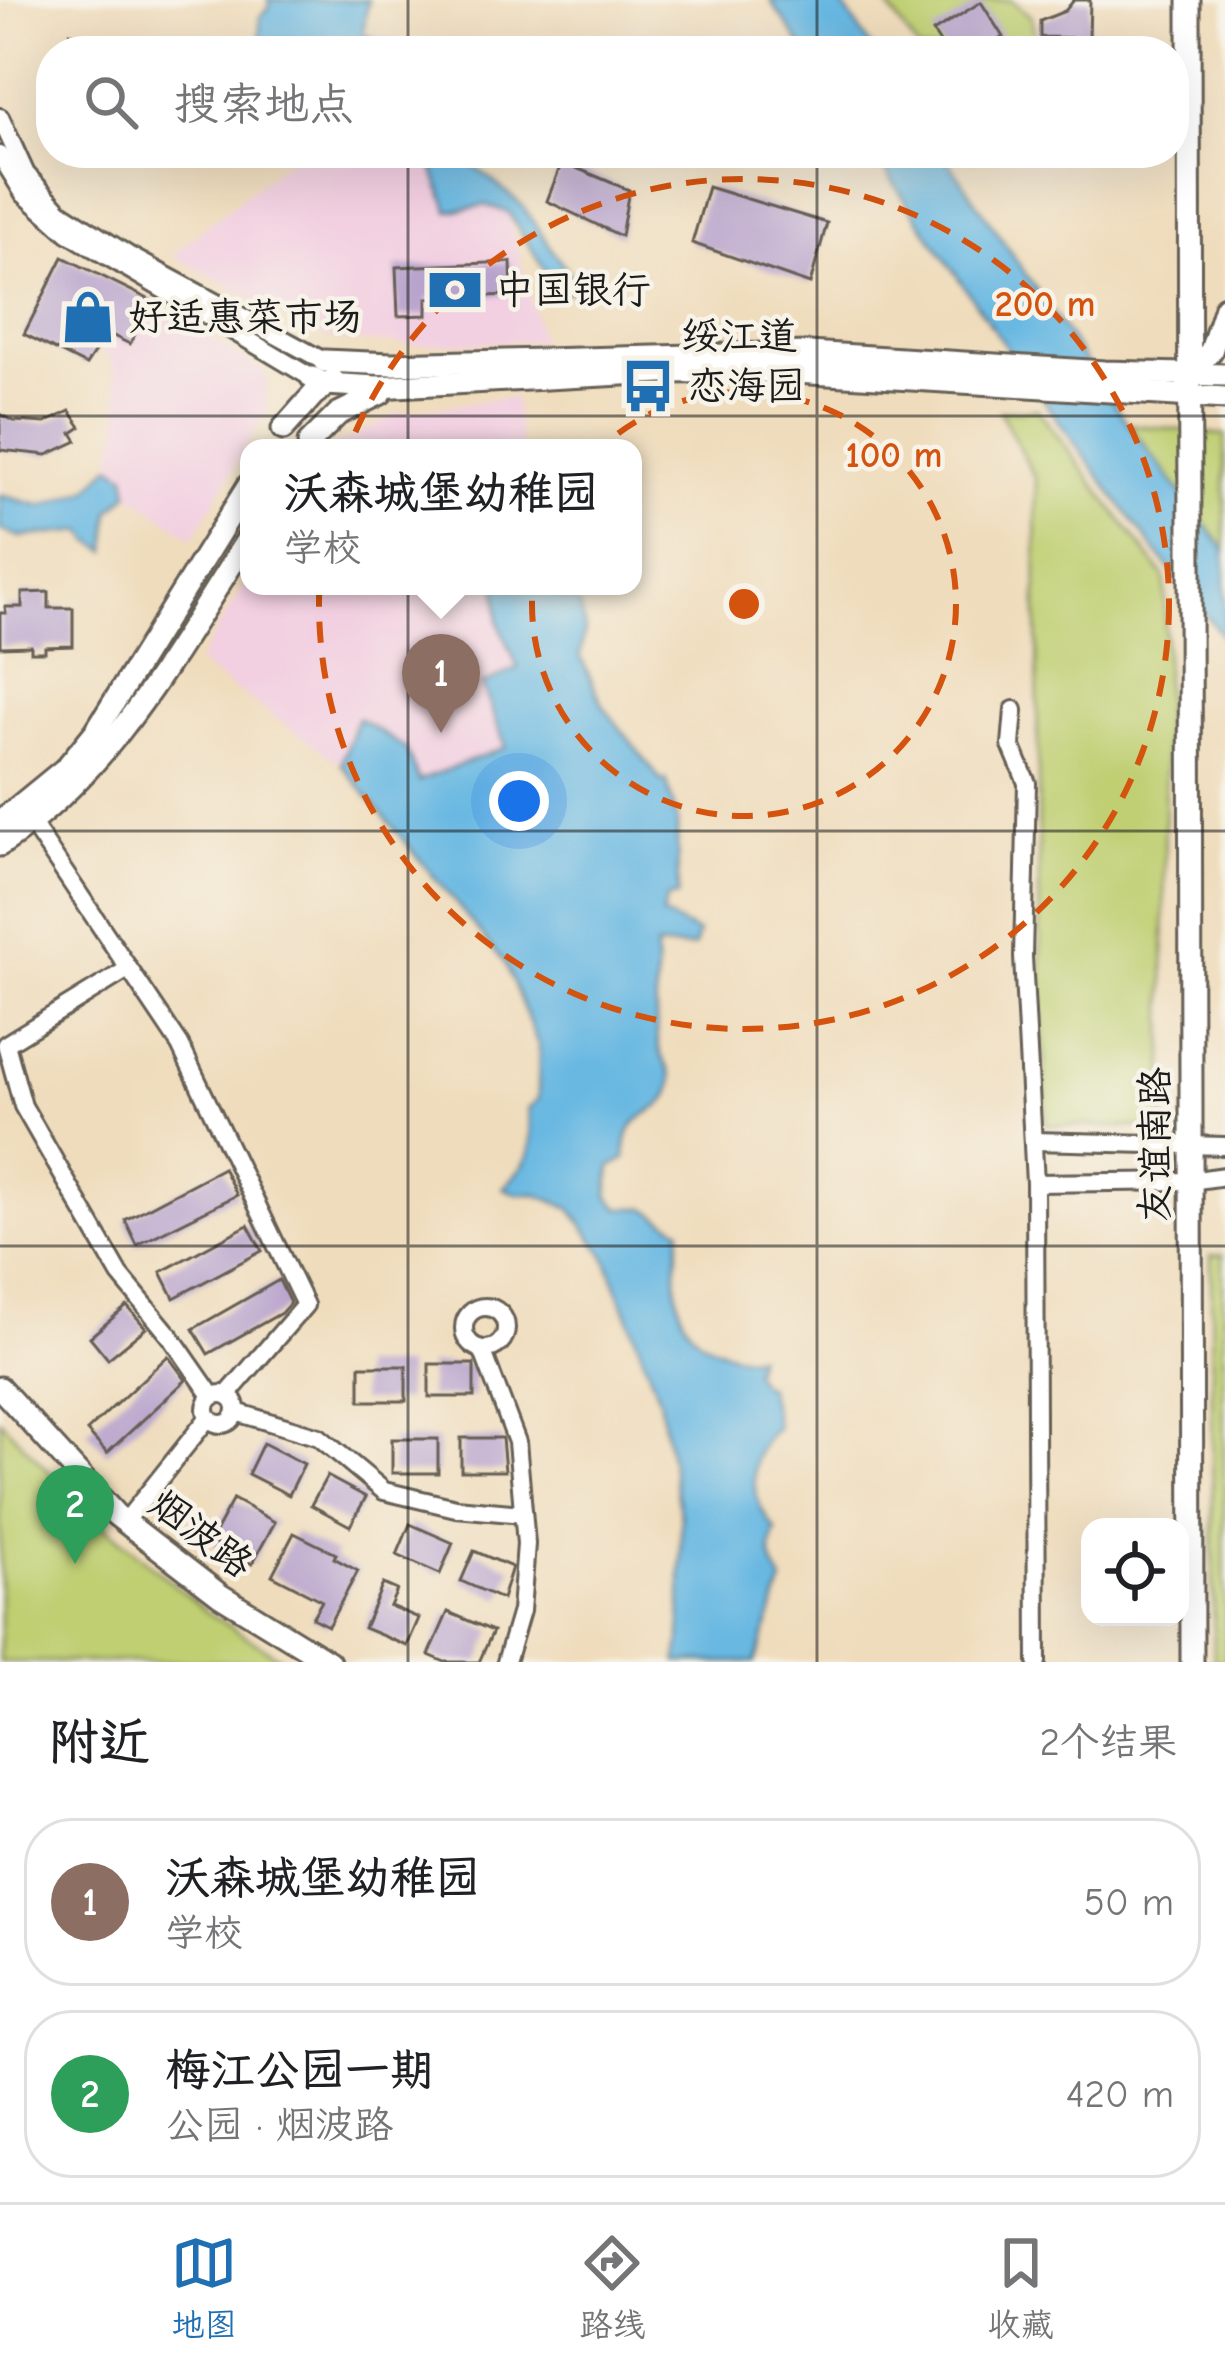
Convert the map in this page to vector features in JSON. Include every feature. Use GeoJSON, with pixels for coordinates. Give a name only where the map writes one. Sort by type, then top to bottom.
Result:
{"type":"FeatureCollection","features":[{"type":"Feature","properties":{"kind":"main road"},"geometry":{"type":"LineString","coordinates":[[1189,0],[1189,387]]}},
{"type":"Feature","properties":{"kind":"main road"},"geometry":{"type":"LineString","coordinates":[[1105,372],[1149,367],[1167,358],[1179,340],[1189,303]]}},
{"type":"Feature","properties":{"kind":"main road"},"geometry":{"type":"LineString","coordinates":[[1189,387],[1214,344],[1225,307]]}},
{"type":"Feature","properties":{"kind":"main road","name":"绥江道"},"geometry":{"type":"LineString","coordinates":[[320,375],[392,364],[751,353],[1105,372]]}},
{"type":"Feature","properties":{"kind":"main road","name":"绥江道"},"geometry":{"type":"LineString","coordinates":[[320,375],[408,385],[778,371],[1121,393],[1189,387]]}},
{"type":"Feature","properties":{"kind":"main road"},"geometry":{"type":"LineString","coordinates":[[1105,372],[1225,398]]}},
{"type":"Feature","properties":{"kind":"main road"},"geometry":{"type":"LineString","coordinates":[[277,439],[320,375]]}},
{"type":"Feature","properties":{"kind":"main road"},"geometry":{"type":"LineString","coordinates":[[308,439],[320,375]]}},
{"type":"Feature","properties":{"kind":"main road"},"geometry":{"type":"LineString","coordinates":[[1189,387],[1225,375]]}},
{"type":"Feature","properties":{"kind":"main road"},"geometry":{"type":"LineString","coordinates":[[314,439],[352,404],[408,385]]}},
{"type":"Feature","properties":{"kind":"main road","name":"友谊南路"},"geometry":{"type":"LineString","coordinates":[[1189,387],[1190,1144],[1208,1179],[1190,1217],[1192,1662]]}},
{"type":"Feature","properties":{"kind":"main road"},"geometry":{"type":"LineString","coordinates":[[0,822],[66,768],[96,731],[240,499]]}},
{"type":"Feature","properties":{"kind":"main road"},"geometry":{"type":"LineString","coordinates":[[0,845],[32,824],[115,742],[240,551]]}},
{"type":"Feature","properties":{"kind":"main road","name":"烟波路"},"geometry":{"type":"LineString","coordinates":[[0,1388],[125,1522],[220,1595],[329,1662]]}},
{"type":"Feature","properties":{"kind":"main road","name":"烟波路"},"geometry":{"type":"LineString","coordinates":[[0,1402],[108,1521],[172,1573],[315,1662]]}},
{"type":"Feature","properties":{"kind":"street"},"geometry":{"type":"LineString","coordinates":[[0,117],[26,174],[60,211],[320,375]]}},
{"type":"Feature","properties":{"kind":"street"},"geometry":{"type":"LineString","coordinates":[[0,155],[24,194],[68,233],[320,375]]}},
{"type":"Feature","properties":{"kind":"street"},"geometry":{"type":"LineString","coordinates":[[1014,710],[1011,745],[1027,783],[1023,957],[1035,1183],[1037,1662]]}},
{"type":"Feature","properties":{"kind":"street"},"geometry":{"type":"LineString","coordinates":[[32,824],[181,1045],[305,1306],[206,1404],[208,1418],[125,1522]]}},
{"type":"Feature","properties":{"kind":"street"},"geometry":{"type":"LineString","coordinates":[[128,969],[6,1044],[23,1106],[120,1275],[219,1395],[234,1402],[236,1412]]}},
{"type":"Feature","properties":{"kind":"street"},"geometry":{"type":"LineString","coordinates":[[1034,1141],[1225,1146]]}},
{"type":"Feature","properties":{"kind":"street"},"geometry":{"type":"LineString","coordinates":[[1035,1183],[1208,1179],[1225,1164]]}},
{"type":"Feature","properties":{"kind":"street"},"geometry":{"type":"LineString","coordinates":[[482,1349],[517,1442],[523,1514],[521,1611],[506,1662]]}},
{"type":"Feature","properties":{"kind":"street"},"geometry":{"type":"LineString","coordinates":[[236,1412],[319,1437],[384,1491],[456,1508],[523,1514]]}},
{"type":"Feature","properties":{"kind":"street"},"geometry":{"type":"LineString","coordinates":[[208,1418],[226,1423],[236,1412]]}},
{"type":"Feature","properties":{"kind":"shaded area"},"geometry":{"type":"Polygon","coordinates":[[[278,168],[433,168],[449,211],[486,205],[508,212],[541,341],[412,345],[326,338],[172,255],[278,168]]]}},
{"type":"Feature","properties":{"kind":"shaded area"},"geometry":{"type":"Polygon","coordinates":[[[152,301],[262,370],[267,380],[267,411],[251,439],[240,439],[240,457],[193,538],[129,493],[126,475],[111,465],[119,392],[110,359],[96,345],[152,301]]]}},
{"type":"Feature","properties":{"kind":"shaded area"},"geometry":{"type":"Polygon","coordinates":[[[514,397],[520,439],[348,439],[399,413],[514,397]]]}},
{"type":"Feature","properties":{"kind":"shaded area"},"geometry":{"type":"Polygon","coordinates":[[[240,592],[497,595],[499,623],[518,668],[506,747],[419,781],[354,724],[341,764],[197,663],[240,592]]]}},
{"type":"Feature","properties":{"kind":"green space"},"geometry":{"type":"Polygon","coordinates":[[[884,0],[1011,0],[1031,16],[1035,36],[909,36],[884,0]]]}},
{"type":"Feature","properties":{"kind":"green space"},"geometry":{"type":"Polygon","coordinates":[[[1037,409],[1165,578],[1164,1128],[1046,1125],[1036,480],[1000,411],[1037,409]]]}},
{"type":"Feature","properties":{"kind":"green space"},"geometry":{"type":"Polygon","coordinates":[[[1128,424],[1225,435],[1225,550],[1128,424]]]}},
{"type":"Feature","properties":{"kind":"green space"},"geometry":{"type":"Polygon","coordinates":[[[1223,1255],[1225,1662],[1214,1662],[1211,1256],[1223,1255]]]}},
{"type":"Feature","properties":{"kind":"green space"},"geometry":{"type":"Polygon","coordinates":[[[0,1420],[92,1516],[207,1612],[287,1662],[0,1662],[0,1420]]]}},
{"type":"Feature","properties":{"kind":"water"},"geometry":{"type":"Polygon","coordinates":[[[268,0],[368,0],[363,33],[369,36],[260,36],[260,17],[270,7],[268,0]]]}},
{"type":"Feature","properties":{"kind":"water"},"geometry":{"type":"Polygon","coordinates":[[[770,0],[839,0],[864,36],[795,36],[770,0]]]}},
{"type":"Feature","properties":{"kind":"water"},"geometry":{"type":"Polygon","coordinates":[[[433,168],[477,168],[521,204],[576,284],[573,291],[559,292],[508,212],[486,205],[449,211],[433,168]]]}},
{"type":"Feature","properties":{"kind":"water"},"geometry":{"type":"Polygon","coordinates":[[[884,168],[953,168],[1128,424],[1225,550],[1225,639],[1133,521],[884,168]]]}},
{"type":"Feature","properties":{"kind":"water"},"geometry":{"type":"Polygon","coordinates":[[[111,465],[126,475],[129,493],[110,511],[107,551],[84,531],[20,537],[0,530],[0,495],[42,506],[88,490],[111,465]]]}},
{"type":"Feature","properties":{"kind":"water"},"geometry":{"type":"Polygon","coordinates":[[[497,595],[559,595],[580,604],[585,629],[580,656],[604,707],[662,782],[666,780],[677,818],[678,896],[667,898],[662,915],[698,933],[694,947],[656,947],[658,1041],[671,1087],[664,1102],[631,1129],[625,1159],[611,1167],[608,1196],[619,1208],[645,1208],[681,1229],[676,1283],[691,1330],[721,1350],[744,1357],[757,1355],[753,1371],[767,1387],[777,1427],[759,1451],[754,1478],[760,1505],[776,1530],[771,1557],[783,1582],[755,1662],[677,1662],[681,1518],[659,1398],[605,1255],[571,1209],[536,1194],[503,1188],[529,1153],[528,1109],[538,1099],[539,1047],[505,963],[341,764],[358,718],[406,749],[419,781],[506,747],[482,685],[518,668],[499,623],[497,595]]]}},
{"type":"Feature","properties":{"kind":"building"},"geometry":{"type":"Polygon","coordinates":[[[1074,0],[1090,0],[1089,36],[1040,36],[1040,21],[1065,11],[1074,0]]]}},
{"type":"Feature","properties":{"kind":"building"},"geometry":{"type":"Polygon","coordinates":[[[981,2],[1002,36],[936,36],[933,32],[981,2]]]}},
{"type":"Feature","properties":{"kind":"building"},"geometry":{"type":"Polygon","coordinates":[[[560,168],[576,168],[629,190],[621,236],[547,201],[560,168]]]}},
{"type":"Feature","properties":{"kind":"building"},"geometry":{"type":"Polygon","coordinates":[[[708,187],[827,223],[810,284],[692,243],[708,187]]]}},
{"type":"Feature","properties":{"kind":"building","name":"好适惠菜市场"},"geometry":{"type":"Polygon","coordinates":[[[63,257],[152,301],[130,344],[107,333],[86,365],[24,334],[63,257]]]}},
{"type":"Feature","properties":{"kind":"building"},"geometry":{"type":"Polygon","coordinates":[[[511,262],[512,295],[427,298],[427,315],[398,316],[396,267],[511,262]]]}},
{"type":"Feature","properties":{"kind":"building"},"geometry":{"type":"Polygon","coordinates":[[[70,411],[81,427],[72,433],[77,441],[47,455],[0,450],[0,414],[14,421],[45,423],[70,411]]]}},
{"type":"Feature","properties":{"kind":"building"},"geometry":{"type":"Polygon","coordinates":[[[49,592],[49,608],[73,608],[73,646],[45,647],[45,652],[31,652],[31,646],[0,647],[0,613],[6,613],[5,607],[22,607],[22,593],[49,592]]]}},
{"type":"Feature","properties":{"kind":"building"},"geometry":{"type":"Polygon","coordinates":[[[223,1168],[237,1195],[137,1245],[125,1220],[223,1168]]]}},
{"type":"Feature","properties":{"kind":"building"},"geometry":{"type":"Polygon","coordinates":[[[248,1225],[262,1251],[174,1298],[161,1272],[248,1225]]]}},
{"type":"Feature","properties":{"kind":"building"},"geometry":{"type":"Polygon","coordinates":[[[279,1280],[290,1303],[281,1313],[208,1354],[193,1329],[279,1280]]]}},
{"type":"Feature","properties":{"kind":"building"},"geometry":{"type":"Polygon","coordinates":[[[127,1306],[146,1328],[108,1359],[90,1337],[127,1306]]]}},
{"type":"Feature","properties":{"kind":"building"},"geometry":{"type":"Polygon","coordinates":[[[168,1356],[186,1380],[107,1453],[87,1431],[168,1356]]]}},
{"type":"Feature","properties":{"kind":"building"},"geometry":{"type":"Polygon","coordinates":[[[429,1364],[474,1364],[474,1397],[429,1397],[429,1364]]]}},
{"type":"Feature","properties":{"kind":"building"},"geometry":{"type":"Polygon","coordinates":[[[360,1366],[406,1366],[406,1401],[360,1401],[360,1366]]]}},
{"type":"Feature","properties":{"kind":"building"},"geometry":{"type":"Polygon","coordinates":[[[461,1438],[502,1438],[505,1471],[461,1471],[461,1438]]]}},
{"type":"Feature","properties":{"kind":"building"},"geometry":{"type":"Polygon","coordinates":[[[392,1439],[438,1439],[438,1473],[392,1473],[392,1439]]]}},
{"type":"Feature","properties":{"kind":"building"},"geometry":{"type":"Polygon","coordinates":[[[263,1443],[304,1464],[289,1495],[248,1474],[263,1443]]]}},
{"type":"Feature","properties":{"kind":"building"},"geometry":{"type":"Polygon","coordinates":[[[327,1476],[366,1497],[350,1526],[311,1505],[327,1476]]]}},
{"type":"Feature","properties":{"kind":"building"},"geometry":{"type":"Polygon","coordinates":[[[233,1499],[275,1522],[252,1564],[210,1541],[233,1499]]]}},
{"type":"Feature","properties":{"kind":"building"},"geometry":{"type":"Polygon","coordinates":[[[410,1524],[453,1543],[440,1574],[397,1555],[410,1524]]]}},
{"type":"Feature","properties":{"kind":"building"},"geometry":{"type":"Polygon","coordinates":[[[294,1533],[358,1571],[328,1626],[312,1618],[322,1601],[272,1575],[294,1533]]]}},
{"type":"Feature","properties":{"kind":"building"},"geometry":{"type":"Polygon","coordinates":[[[474,1551],[512,1567],[502,1599],[461,1581],[474,1551]]]}},
{"type":"Feature","properties":{"kind":"building"},"geometry":{"type":"Polygon","coordinates":[[[383,1584],[397,1590],[390,1606],[419,1618],[407,1646],[364,1628],[383,1584]]]}},
{"type":"Feature","properties":{"kind":"building"},"geometry":{"type":"Polygon","coordinates":[[[448,1612],[493,1631],[479,1662],[445,1662],[429,1655],[448,1612]]]}},
{"type":"Feature","properties":{"kind":"place","name":"中国银行"},"geometry":{"type":"Point","coordinates":[455,290]}},
{"type":"Feature","properties":{"kind":"place","name":"好适惠菜市场"},"geometry":{"type":"Point","coordinates":[88,317]}},
{"type":"Feature","properties":{"kind":"place","name":"恋海园"},"geometry":{"type":"Point","coordinates":[648,386]}},
{"type":"Feature","properties":{"kind":"place","name":"沃森城堡幼稚园"},"geometry":{"type":"Point","coordinates":[441,733]}},
{"type":"Feature","properties":{"kind":"place","name":"梅江公园一期"},"geometry":{"type":"Point","coordinates":[75,1564]}}]}
